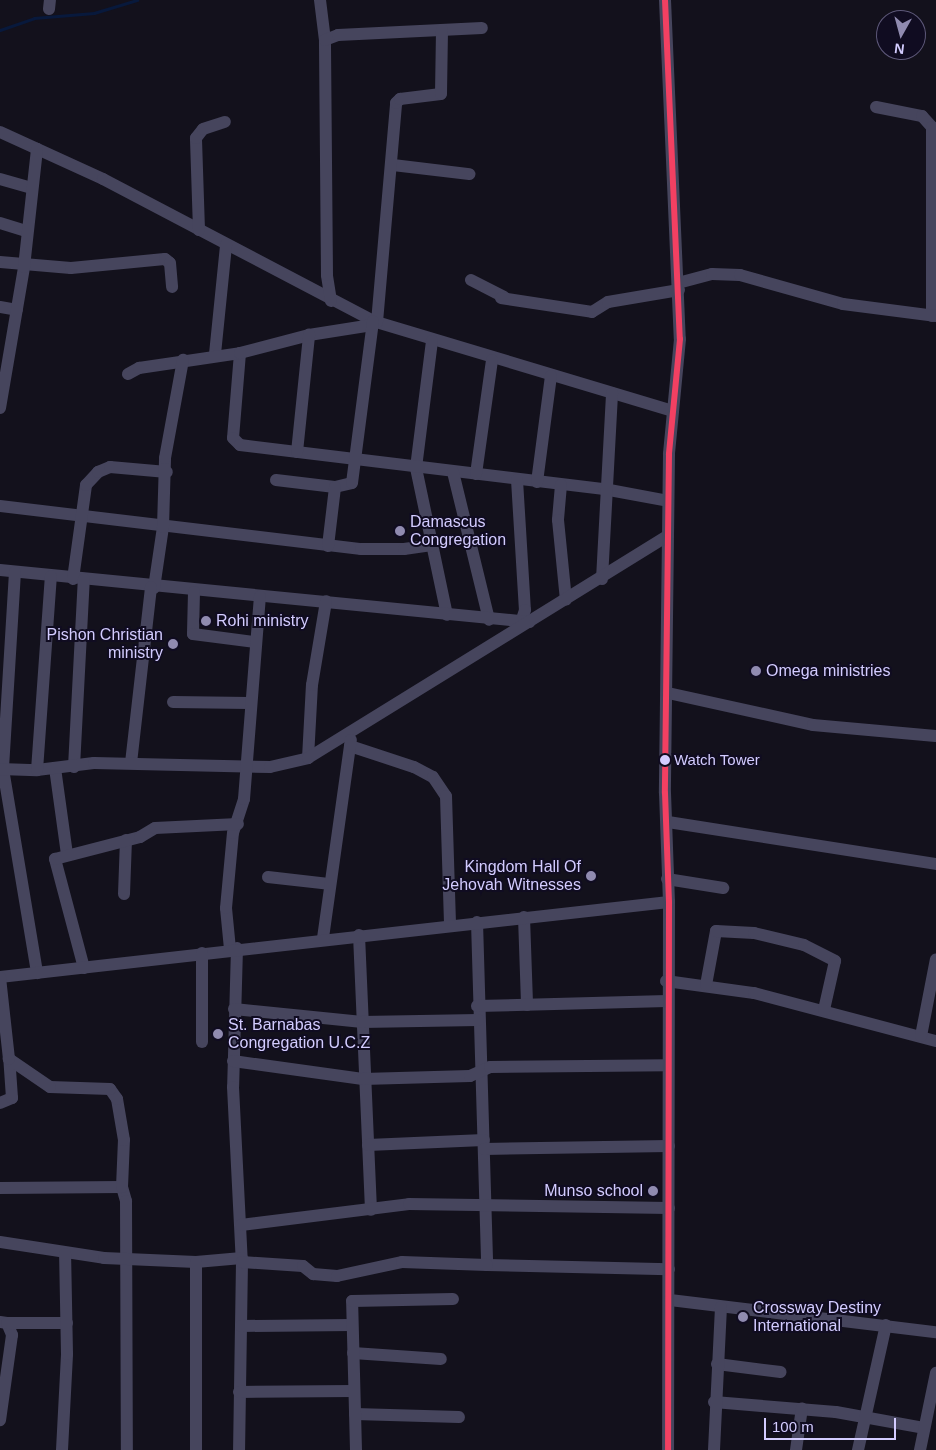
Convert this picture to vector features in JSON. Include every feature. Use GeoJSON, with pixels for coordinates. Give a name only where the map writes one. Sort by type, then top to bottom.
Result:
{"type":"FeatureCollection","features":[{"type":"Feature","properties":{"kind":"street"},"geometry":{"type":"LineString","coordinates":[[320,0],[324,40],[327,295]]}},
{"type":"Feature","properties":{"kind":"street"},"geometry":{"type":"LineString","coordinates":[[666,0],[679,287],[679,349],[673,411],[668,501],[667,879],[669,902],[666,982],[670,1300],[668,1450]]}},
{"type":"Feature","properties":{"kind":"street"},"geometry":{"type":"LineString","coordinates":[[324,40],[338,35],[482,28]]}},
{"type":"Feature","properties":{"kind":"street"},"geometry":{"type":"LineString","coordinates":[[276,480],[335,486],[352,483],[393,165],[397,100],[441,94],[442,30]]}},
{"type":"Feature","properties":{"kind":"street"},"geometry":{"type":"LineString","coordinates":[[471,280],[503,297],[592,312],[608,302],[679,287],[712,274],[740,275],[843,304],[934,316],[932,127],[922,116],[876,107]]}},
{"type":"Feature","properties":{"kind":"street"},"geometry":{"type":"LineString","coordinates":[[199,230],[196,138],[203,129],[225,122]]}},
{"type":"Feature","properties":{"kind":"street"},"geometry":{"type":"LineString","coordinates":[[0,132],[327,295],[374,323],[492,360],[673,411]]}},
{"type":"Feature","properties":{"kind":"street"},"geometry":{"type":"LineString","coordinates":[[0,408],[4,350],[17,310],[24,267],[31,188],[37,149]]}},
{"type":"Feature","properties":{"kind":"street"},"geometry":{"type":"LineString","coordinates":[[393,165],[470,174]]}},
{"type":"Feature","properties":{"kind":"street"},"geometry":{"type":"LineString","coordinates":[[0,179],[31,188]]}},
{"type":"Feature","properties":{"kind":"street"},"geometry":{"type":"LineString","coordinates":[[0,223],[27,231]]}},
{"type":"Feature","properties":{"kind":"street"},"geometry":{"type":"LineString","coordinates":[[215,354],[226,246]]}},
{"type":"Feature","properties":{"kind":"street"},"geometry":{"type":"LineString","coordinates":[[0,262],[24,267],[84,268],[165,259],[170,263],[172,287]]}},
{"type":"Feature","properties":{"kind":"street"},"geometry":{"type":"LineString","coordinates":[[0,307],[17,310]]}},
{"type":"Feature","properties":{"kind":"street"},"geometry":{"type":"LineString","coordinates":[[128,374],[139,368],[215,354],[240,353],[309,335],[374,323]]}},
{"type":"Feature","properties":{"kind":"street"},"geometry":{"type":"LineString","coordinates":[[297,452],[309,335]]}},
{"type":"Feature","properties":{"kind":"street"},"geometry":{"type":"LineString","coordinates":[[432,341],[416,468],[447,615]]}},
{"type":"Feature","properties":{"kind":"street"},"geometry":{"type":"LineString","coordinates":[[240,353],[235,443],[416,468],[604,489],[668,501]]}},
{"type":"Feature","properties":{"kind":"street"},"geometry":{"type":"LineString","coordinates":[[131,763],[152,588],[163,527],[170,417],[183,360]]}},
{"type":"Feature","properties":{"kind":"street"},"geometry":{"type":"LineString","coordinates":[[476,474],[492,360]]}},
{"type":"Feature","properties":{"kind":"street"},"geometry":{"type":"LineString","coordinates":[[537,482],[551,376]]}},
{"type":"Feature","properties":{"kind":"street"},"geometry":{"type":"LineString","coordinates":[[602,579],[604,489],[612,393]]}},
{"type":"Feature","properties":{"kind":"street"},"geometry":{"type":"LineString","coordinates":[[74,767],[79,579],[82,516],[86,485],[98,472],[137,467],[167,472]]}},
{"type":"Feature","properties":{"kind":"street"},"geometry":{"type":"LineString","coordinates":[[453,472],[489,620]]}},
{"type":"Feature","properties":{"kind":"street"},"geometry":{"type":"LineString","coordinates":[[517,480],[525,622]]}},
{"type":"Feature","properties":{"kind":"street"},"geometry":{"type":"LineString","coordinates":[[561,484],[558,520],[566,600]]}},
{"type":"Feature","properties":{"kind":"street"},"geometry":{"type":"LineString","coordinates":[[328,546],[335,486]]}},
{"type":"Feature","properties":{"kind":"street"},"geometry":{"type":"LineString","coordinates":[[0,506],[328,546],[390,550],[432,545]]}},
{"type":"Feature","properties":{"kind":"street"},"geometry":{"type":"LineString","coordinates":[[1,769],[37,770],[131,763],[282,766],[308,758],[525,622],[602,579],[668,536]]}},
{"type":"Feature","properties":{"kind":"street"},"geometry":{"type":"LineString","coordinates":[[0,570],[152,588],[326,601],[489,620],[525,622]]}},
{"type":"Feature","properties":{"kind":"street"},"geometry":{"type":"LineString","coordinates":[[15,572],[1,769],[36,973]]}},
{"type":"Feature","properties":{"kind":"street"},"geometry":{"type":"LineString","coordinates":[[37,770],[51,577]]}},
{"type":"Feature","properties":{"kind":"street"},"geometry":{"type":"LineString","coordinates":[[194,592],[193,634],[255,642]]}},
{"type":"Feature","properties":{"kind":"street"},"geometry":{"type":"LineString","coordinates":[[239,1450],[242,1260],[233,1061],[233,949],[226,908],[233,833],[238,824],[246,766],[249,703],[260,597]]}},
{"type":"Feature","properties":{"kind":"street"},"geometry":{"type":"LineString","coordinates":[[308,758],[312,685],[326,601]]}},
{"type":"Feature","properties":{"kind":"street"},"geometry":{"type":"LineString","coordinates":[[668,693],[813,725],[936,736]]}},
{"type":"Feature","properties":{"kind":"street"},"geometry":{"type":"LineString","coordinates":[[173,702],[249,703]]}},
{"type":"Feature","properties":{"kind":"street"},"geometry":{"type":"LineString","coordinates":[[323,938],[329,884],[352,732]]}},
{"type":"Feature","properties":{"kind":"street"},"geometry":{"type":"LineString","coordinates":[[350,746],[420,770],[433,777],[446,796],[450,925]]}},
{"type":"Feature","properties":{"kind":"street"},"geometry":{"type":"LineString","coordinates":[[55,768],[67,855]]}},
{"type":"Feature","properties":{"kind":"street"},"geometry":{"type":"LineString","coordinates":[[668,822],[936,864]]}},
{"type":"Feature","properties":{"kind":"street"},"geometry":{"type":"LineString","coordinates":[[84,968],[53,864],[55,859],[126,840],[155,828],[238,824]]}},
{"type":"Feature","properties":{"kind":"street"},"geometry":{"type":"LineString","coordinates":[[124,894],[126,840]]}},
{"type":"Feature","properties":{"kind":"street"},"geometry":{"type":"LineString","coordinates":[[268,877],[329,884]]}},
{"type":"Feature","properties":{"kind":"street"},"geometry":{"type":"LineString","coordinates":[[667,879],[723,888]]}},
{"type":"Feature","properties":{"kind":"street"},"geometry":{"type":"LineString","coordinates":[[0,1102],[12,1098],[0,977],[323,938],[669,902]]}},
{"type":"Feature","properties":{"kind":"street"},"geometry":{"type":"LineString","coordinates":[[524,917],[527,1005]]}},
{"type":"Feature","properties":{"kind":"street"},"geometry":{"type":"LineString","coordinates":[[477,922],[477,1006],[484,1144],[487,1265]]}},
{"type":"Feature","properties":{"kind":"street"},"geometry":{"type":"LineString","coordinates":[[706,985],[716,931],[754,933],[804,945],[835,961],[824,1010]]}},
{"type":"Feature","properties":{"kind":"street"},"geometry":{"type":"LineString","coordinates":[[359,935],[363,1079],[371,1210]]}},
{"type":"Feature","properties":{"kind":"street"},"geometry":{"type":"LineString","coordinates":[[202,953],[202,1042]]}},
{"type":"Feature","properties":{"kind":"street"},"geometry":{"type":"LineString","coordinates":[[922,1036],[936,958]]}},
{"type":"Feature","properties":{"kind":"street"},"geometry":{"type":"LineString","coordinates":[[666,982],[706,985],[824,1010],[936,1041]]}},
{"type":"Feature","properties":{"kind":"street"},"geometry":{"type":"LineString","coordinates":[[477,1006],[666,1002]]}},
{"type":"Feature","properties":{"kind":"street"},"geometry":{"type":"LineString","coordinates":[[234,1009],[362,1022],[478,1020]]}},
{"type":"Feature","properties":{"kind":"street"},"geometry":{"type":"LineString","coordinates":[[9,1059],[50,1087],[104,1087],[114,1093],[124,1140],[122,1187],[126,1201],[127,1450]]}},
{"type":"Feature","properties":{"kind":"street"},"geometry":{"type":"LineString","coordinates":[[233,1061],[363,1079],[459,1076],[480,1071],[490,1066],[668,1065]]}},
{"type":"Feature","properties":{"kind":"street"},"geometry":{"type":"LineString","coordinates":[[368,1145],[669,1146]]}},
{"type":"Feature","properties":{"kind":"street"},"geometry":{"type":"LineString","coordinates":[[0,1188],[122,1187]]}},
{"type":"Feature","properties":{"kind":"street"},"geometry":{"type":"LineString","coordinates":[[241,1225],[409,1204],[669,1208]]}},
{"type":"Feature","properties":{"kind":"street"},"geometry":{"type":"LineString","coordinates":[[0,1242],[65,1254],[196,1262],[242,1260],[303,1266],[313,1274],[337,1276],[402,1262],[669,1269]]}},
{"type":"Feature","properties":{"kind":"street"},"geometry":{"type":"LineString","coordinates":[[62,1450],[67,1323],[65,1254]]}},
{"type":"Feature","properties":{"kind":"street"},"geometry":{"type":"LineString","coordinates":[[196,1262],[196,1450]]}},
{"type":"Feature","properties":{"kind":"street"},"geometry":{"type":"LineString","coordinates":[[356,1450],[352,1325],[354,1299],[453,1299]]}},
{"type":"Feature","properties":{"kind":"street"},"geometry":{"type":"LineString","coordinates":[[670,1300],[936,1332]]}},
{"type":"Feature","properties":{"kind":"street"},"geometry":{"type":"LineString","coordinates":[[714,1450],[714,1402],[721,1307]]}},
{"type":"Feature","properties":{"kind":"street"},"geometry":{"type":"LineString","coordinates":[[4,1322],[67,1323]]}},
{"type":"Feature","properties":{"kind":"street"},"geometry":{"type":"LineString","coordinates":[[0,1420],[12,1335],[4,1322]]}},
{"type":"Feature","properties":{"kind":"street"},"geometry":{"type":"LineString","coordinates":[[241,1326],[352,1325]]}},
{"type":"Feature","properties":{"kind":"street"},"geometry":{"type":"LineString","coordinates":[[858,1450],[886,1325]]}},
{"type":"Feature","properties":{"kind":"street"},"geometry":{"type":"LineString","coordinates":[[353,1353],[441,1359]]}},
{"type":"Feature","properties":{"kind":"street"},"geometry":{"type":"LineString","coordinates":[[717,1364],[780,1372]]}},
{"type":"Feature","properties":{"kind":"street"},"geometry":{"type":"LineString","coordinates":[[920,1450],[936,1373]]}},
{"type":"Feature","properties":{"kind":"street"},"geometry":{"type":"LineString","coordinates":[[239,1392],[353,1391]]}},
{"type":"Feature","properties":{"kind":"street"},"geometry":{"type":"LineString","coordinates":[[714,1402],[802,1408],[924,1428]]}},
{"type":"Feature","properties":{"kind":"street"},"geometry":{"type":"LineString","coordinates":[[796,1450],[802,1408]]}},
{"type":"Feature","properties":{"kind":"street"},"geometry":{"type":"LineString","coordinates":[[355,1414],[459,1417]]}},
{"type":"Feature","properties":{"kind":"waterway"},"geometry":{"type":"LineString","coordinates":[[0,30],[34,18],[94,13],[137,0]]}},
{"type":"Feature","properties":{"kind":"transit line"},"geometry":{"type":"LineString","coordinates":[[665,0],[680,339],[669,454],[665,793],[669,902],[668,1450]]}},
{"type":"Feature","properties":{"kind":"place","name":"Damascus Congregation"},"geometry":{"type":"Point","coordinates":[400,531]}},
{"type":"Feature","properties":{"kind":"place","name":"Rohi ministry"},"geometry":{"type":"Point","coordinates":[206,621]}},
{"type":"Feature","properties":{"kind":"place","name":"Pishon Christian ministry"},"geometry":{"type":"Point","coordinates":[173,644]}},
{"type":"Feature","properties":{"kind":"place","name":"Omega ministries"},"geometry":{"type":"Point","coordinates":[756,671]}},
{"type":"Feature","properties":{"kind":"place","name":"Watch Tower"},"geometry":{"type":"Point","coordinates":[665,760]}},
{"type":"Feature","properties":{"kind":"place","name":"Kingdom Hall Of Jehovah Witnesses"},"geometry":{"type":"Point","coordinates":[591,876]}},
{"type":"Feature","properties":{"kind":"place","name":"St. Barnabas Congregation U.C.Z"},"geometry":{"type":"Point","coordinates":[218,1034]}},
{"type":"Feature","properties":{"kind":"place","name":"Munso school"},"geometry":{"type":"Point","coordinates":[653,1191]}},
{"type":"Feature","properties":{"kind":"place","name":"Crossway Destiny International"},"geometry":{"type":"Point","coordinates":[743,1317]}}]}
